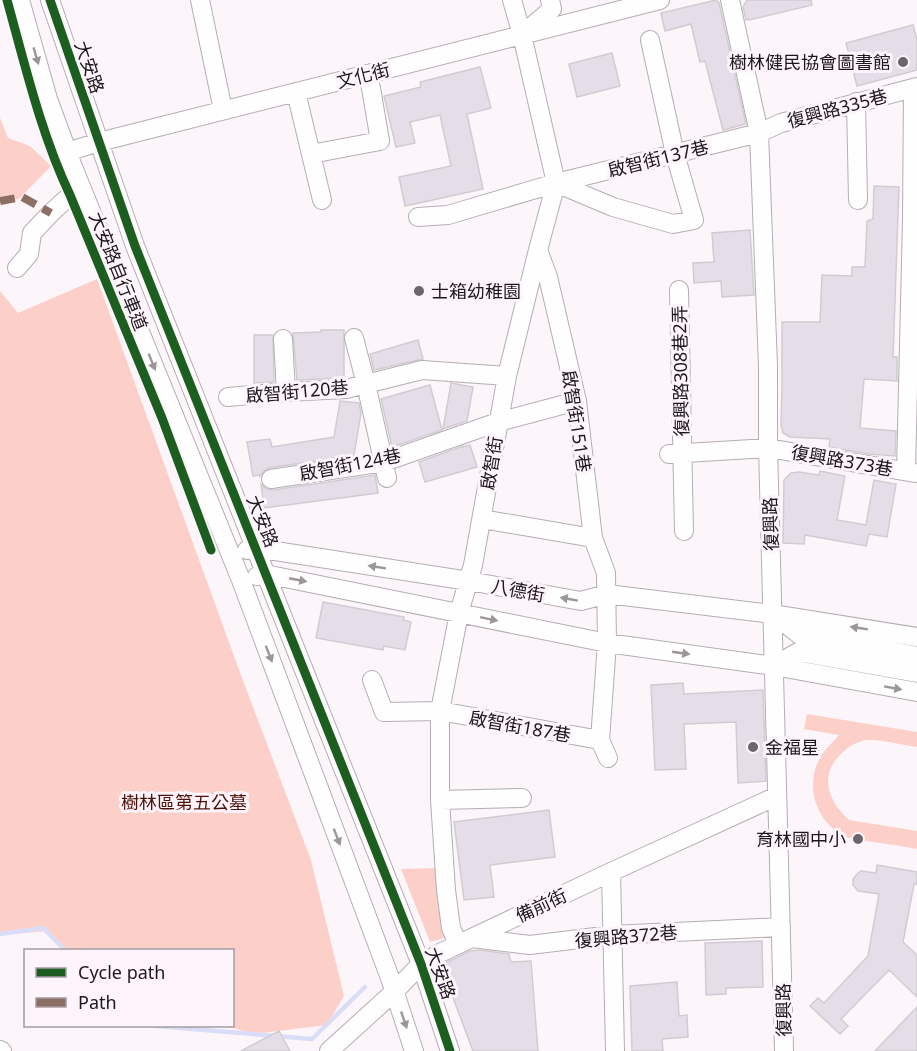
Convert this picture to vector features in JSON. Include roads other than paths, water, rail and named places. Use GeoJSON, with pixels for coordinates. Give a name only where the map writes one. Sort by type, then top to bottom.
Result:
{"type":"FeatureCollection","features":[{"type":"Feature","properties":{"kind":"street"},"geometry":{"type":"LineString","coordinates":[[20,0],[48,99],[67,152],[231,553],[386,967],[414,1051]]}},
{"type":"Feature","properties":{"kind":"street","name":"大安路"},"geometry":{"type":"LineString","coordinates":[[50,0],[135,246],[421,964],[450,1051]]}},
{"type":"Feature","properties":{"kind":"street"},"geometry":{"type":"LineString","coordinates":[[200,0],[223,110]]}},
{"type":"Feature","properties":{"kind":"street","name":"啟智街"},"geometry":{"type":"LineString","coordinates":[[465,941],[451,928],[446,890],[440,800],[440,711],[459,613],[482,519],[507,376],[556,183],[512,0]]}},
{"type":"Feature","properties":{"kind":"street"},"geometry":{"type":"LineString","coordinates":[[522,35],[552,9],[550,0]]}},
{"type":"Feature","properties":{"kind":"street","name":"文化街"},"geometry":{"type":"LineString","coordinates":[[67,152],[223,110],[660,0]]}},
{"type":"Feature","properties":{"kind":"street","name":"復興路"},"geometry":{"type":"LineString","coordinates":[[730,0],[759,133],[768,366],[768,447],[784,1051]]}},
{"type":"Feature","properties":{"kind":"street"},"geometry":{"type":"LineString","coordinates":[[556,183],[613,207],[673,224],[694,220],[675,154],[650,40]]}},
{"type":"Feature","properties":{"kind":"street"},"geometry":{"type":"LineString","coordinates":[[311,154],[380,141],[367,74]]}},
{"type":"Feature","properties":{"kind":"street"},"geometry":{"type":"LineString","coordinates":[[911,472],[915,88]]}},
{"type":"Feature","properties":{"kind":"street","name":"復興路335巷"},"geometry":{"type":"LineString","coordinates":[[759,133],[781,123],[915,88]]}},
{"type":"Feature","properties":{"kind":"street"},"geometry":{"type":"LineString","coordinates":[[296,92],[322,200]]}},
{"type":"Feature","properties":{"kind":"street"},"geometry":{"type":"LineString","coordinates":[[856,102],[858,200]]}},
{"type":"Feature","properties":{"kind":"street","name":"啟智街137巷"},"geometry":{"type":"LineString","coordinates":[[418,217],[448,215],[556,183],[759,133]]}},
{"type":"Feature","properties":{"kind":"street"},"geometry":{"type":"LineString","coordinates":[[16,268],[29,254],[32,233],[80,186]]}},
{"type":"Feature","properties":{"kind":"street","name":"啟智街151巷"},"geometry":{"type":"LineString","coordinates":[[538,250],[548,278],[577,401],[593,538],[606,573],[607,643],[600,740]]}},
{"type":"Feature","properties":{"kind":"street","name":"復興路308巷2弄"},"geometry":{"type":"LineString","coordinates":[[679,290],[675,453],[684,531]]}},
{"type":"Feature","properties":{"kind":"street"},"geometry":{"type":"LineString","coordinates":[[354,338],[385,470]]}},
{"type":"Feature","properties":{"kind":"street"},"geometry":{"type":"LineString","coordinates":[[283,339],[286,392]]}},
{"type":"Feature","properties":{"kind":"street","name":"啟智街120巷"},"geometry":{"type":"LineString","coordinates":[[228,397],[346,389],[422,370],[507,376]]}},
{"type":"Feature","properties":{"kind":"street","name":"啟智街124巷"},"geometry":{"type":"LineString","coordinates":[[271,479],[385,470],[498,422],[577,401]]}},
{"type":"Feature","properties":{"kind":"street","name":"復興路373巷"},"geometry":{"type":"LineString","coordinates":[[675,453],[768,447],[911,472]]}},
{"type":"Feature","properties":{"kind":"street"},"geometry":{"type":"LineString","coordinates":[[482,519],[593,538]]}},
{"type":"Feature","properties":{"kind":"street","name":"八德街"},"geometry":{"type":"LineString","coordinates":[[231,553],[256,548],[581,601],[607,594],[772,614],[799,643]]}},
{"type":"Feature","properties":{"kind":"street","name":"八德街"},"geometry":{"type":"LineString","coordinates":[[241,580],[266,574],[607,643],[774,666],[917,692]]}},
{"type":"Feature","properties":{"kind":"street"},"geometry":{"type":"LineString","coordinates":[[772,614],[917,637]]}},
{"type":"Feature","properties":{"kind":"street"},"geometry":{"type":"LineString","coordinates":[[774,666],[799,643],[917,656]]}},
{"type":"Feature","properties":{"kind":"street"},"geometry":{"type":"LineString","coordinates":[[799,643],[917,674]]}},
{"type":"Feature","properties":{"kind":"street","name":"啟智街187巷"},"geometry":{"type":"LineString","coordinates":[[372,680],[384,712],[440,711],[600,740]]}},
{"type":"Feature","properties":{"kind":"street"},"geometry":{"type":"LineString","coordinates":[[600,740],[608,758]]}},
{"type":"Feature","properties":{"kind":"street","name":"備前街"},"geometry":{"type":"LineString","coordinates":[[329,1051],[421,964],[610,872],[777,796]]}},
{"type":"Feature","properties":{"kind":"street"},"geometry":{"type":"LineString","coordinates":[[440,800],[522,798]]}},
{"type":"Feature","properties":{"kind":"street"},"geometry":{"type":"LineString","coordinates":[[610,872],[615,1051]]}},
{"type":"Feature","properties":{"kind":"street","name":"復興路372巷"},"geometry":{"type":"LineString","coordinates":[[465,941],[530,945],[612,935],[781,927]]}},
{"type":"Feature","properties":{"kind":"waterway"},"geometry":{"type":"LineString","coordinates":[[0,934],[43,928],[64,949]]}},
{"type":"Feature","properties":{"kind":"waterway"},"geometry":{"type":"LineString","coordinates":[[168,1027],[312,1039],[365,987]]}},
{"type":"Feature","properties":{"kind":"place","name":"樹林健民協會圖書館"},"geometry":{"type":"Point","coordinates":[903,62]}},
{"type":"Feature","properties":{"kind":"place","name":"士箱幼稚園"},"geometry":{"type":"Point","coordinates":[419,291]}},
{"type":"Feature","properties":{"kind":"place","name":"金福星"},"geometry":{"type":"Point","coordinates":[753,747]}},
{"type":"Feature","properties":{"kind":"place","name":"育林國中小"},"geometry":{"type":"Point","coordinates":[858,839]}},
{"type":"Feature","properties":{"kind":"park label","name":"樹林區第五公墓"},"geometry":{"type":"Point","coordinates":[184,802]}}]}
